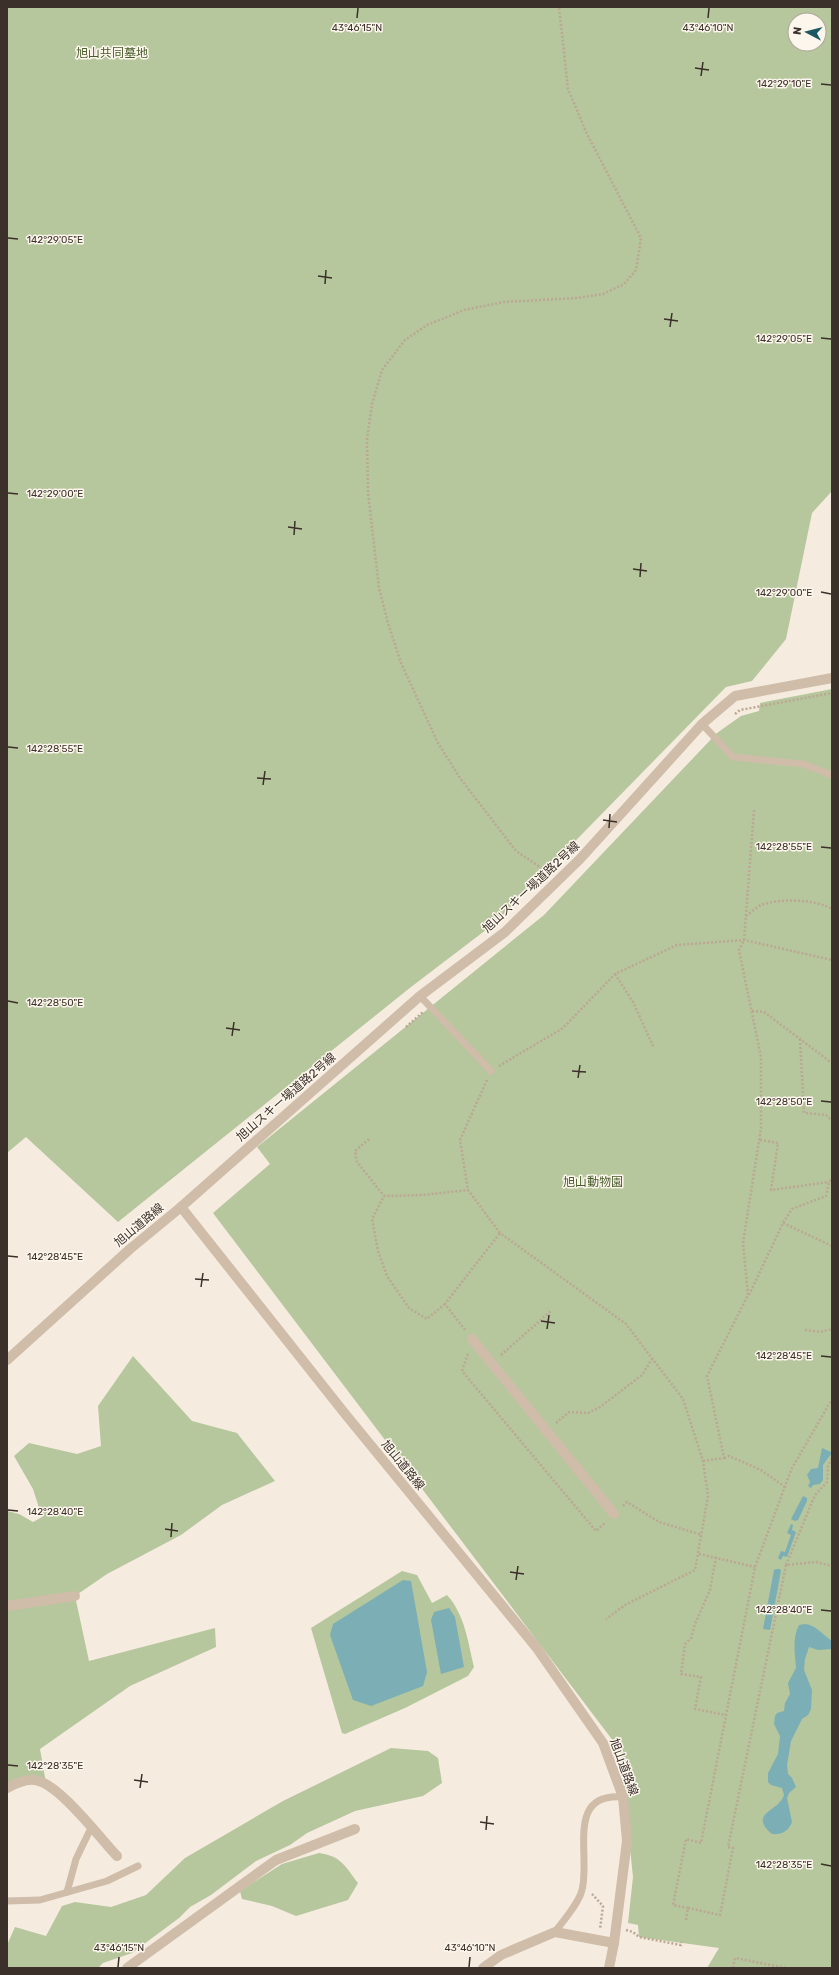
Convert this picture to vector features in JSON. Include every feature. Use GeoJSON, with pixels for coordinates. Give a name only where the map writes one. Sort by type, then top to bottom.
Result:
{"type":"FeatureCollection","features":[{"type":"Feature","properties":{"kind":"street","name":"旭山スキー場道路2号線"},"geometry":{"type":"LineString","coordinates":[[181,1207],[420,996],[505,932],[580,860],[702,724],[735,696],[832,678]]}},
{"type":"Feature","properties":{"kind":"street","name":"旭山道路線"},"geometry":{"type":"LineString","coordinates":[[7,1360],[130,1249],[181,1207],[336,1402],[536,1647],[603,1743],[623,1797],[627,1841],[616,1928],[609,1968]]}},
{"type":"Feature","properties":{"kind":"street"},"geometry":{"type":"LineString","coordinates":[[472,1339],[614,1514]]}},
{"type":"Feature","properties":{"kind":"street"},"geometry":{"type":"LineString","coordinates":[[7,1606],[75,1596]]}},
{"type":"Feature","properties":{"kind":"street"},"geometry":{"type":"LineString","coordinates":[[7,1788],[33,1780],[46,1784],[63,1797],[117,1856]]}},
{"type":"Feature","properties":{"kind":"street"},"geometry":{"type":"LineString","coordinates":[[127,1968],[276,1860],[355,1829]]}},
{"type":"Feature","properties":{"kind":"street"},"geometry":{"type":"LineString","coordinates":[[483,1968],[501,1955],[555,1932],[614,1942]]}},
{"type":"Feature","properties":{"kind":"lane"},"geometry":{"type":"LineString","coordinates":[[702,724],[733,757],[804,764],[832,775]]}},
{"type":"Feature","properties":{"kind":"lane"},"geometry":{"type":"LineString","coordinates":[[420,996],[491,1071]]}},
{"type":"Feature","properties":{"kind":"lane"},"geometry":{"type":"LineString","coordinates":[[555,1932],[582,1892],[585,1872],[584,1818],[594,1802],[611,1796],[623,1797]]}},
{"type":"Feature","properties":{"kind":"lane"},"geometry":{"type":"LineString","coordinates":[[67,1892],[76,1859],[91,1828]]}},
{"type":"Feature","properties":{"kind":"lane"},"geometry":{"type":"LineString","coordinates":[[7,1901],[40,1900],[107,1881],[138,1866]]}},
{"type":"Feature","properties":{"kind":"path"},"geometry":{"type":"LineString","coordinates":[[554,871],[547,874],[516,851],[460,778],[438,743],[401,663],[388,623],[379,588],[368,492],[367,440],[372,404],[382,370],[406,340],[427,325],[464,310],[504,302],[577,298],[603,294],[624,284],[636,270],[641,238],[587,134],[568,89],[559,7]]}},
{"type":"Feature","properties":{"kind":"path"},"geometry":{"type":"LineString","coordinates":[[748,1295],[743,1243],[760,1140],[761,1057],[739,950],[744,940],[754,810]]}},
{"type":"Feature","properties":{"kind":"path"},"geometry":{"type":"LineString","coordinates":[[746,916],[761,905],[796,899],[826,905],[832,909]]}},
{"type":"Feature","properties":{"kind":"path"},"geometry":{"type":"LineString","coordinates":[[606,1619],[625,1605],[695,1570],[708,1496],[703,1461],[683,1399],[626,1324],[500,1233],[468,1190],[460,1140],[491,1071],[563,1028],[615,974],[677,945],[744,940],[832,960]]}},
{"type":"Feature","properties":{"kind":"path"},"geometry":{"type":"LineString","coordinates":[[615,974],[633,1002],[654,1048]]}},
{"type":"Feature","properties":{"kind":"path"},"geometry":{"type":"LineString","coordinates":[[752,1011],[764,1012],[832,1063]]}},
{"type":"Feature","properties":{"kind":"path"},"geometry":{"type":"LineString","coordinates":[[800,1039],[804,1113],[826,1115],[832,1121]]}},
{"type":"Feature","properties":{"kind":"path"},"geometry":{"type":"LineString","coordinates":[[369,1139],[355,1151],[357,1162],[384,1196]]}},
{"type":"Feature","properties":{"kind":"path"},"geometry":{"type":"LineString","coordinates":[[760,1140],[778,1143],[771,1190],[829,1182]]}},
{"type":"Feature","properties":{"kind":"path"},"geometry":{"type":"LineString","coordinates":[[724,1458],[707,1376],[783,1223],[792,1209],[826,1196],[829,1182],[832,1178]]}},
{"type":"Feature","properties":{"kind":"path"},"geometry":{"type":"LineString","coordinates":[[384,1196],[423,1196],[468,1190]]}},
{"type":"Feature","properties":{"kind":"path"},"geometry":{"type":"LineString","coordinates":[[384,1196],[372,1219],[378,1251],[387,1276],[409,1308],[427,1319],[445,1304]]}},
{"type":"Feature","properties":{"kind":"path"},"geometry":{"type":"LineString","coordinates":[[783,1223],[832,1246]]}},
{"type":"Feature","properties":{"kind":"path"},"geometry":{"type":"LineString","coordinates":[[491,1363],[551,1311]]}},
{"type":"Feature","properties":{"kind":"path"},"geometry":{"type":"LineString","coordinates":[[805,1330],[820,1332],[832,1329]]}},
{"type":"Feature","properties":{"kind":"path"},"geometry":{"type":"LineString","coordinates":[[546,1431],[570,1412],[588,1414],[600,1407],[642,1375],[652,1359]]}},
{"type":"Feature","properties":{"kind":"path"},"geometry":{"type":"LineString","coordinates":[[832,1399],[791,1470],[755,1567],[701,1843],[686,1840],[673,1906],[720,1915],[733,1848],[728,1847],[786,1566],[815,1495],[827,1482],[828,1466],[832,1458]]}},
{"type":"Feature","properties":{"kind":"path"},"geometry":{"type":"LineString","coordinates":[[703,1461],[729,1456],[760,1470],[784,1487]]}},
{"type":"Feature","properties":{"kind":"path"},"geometry":{"type":"LineString","coordinates":[[699,1554],[755,1567]]}},
{"type":"Feature","properties":{"kind":"path"},"geometry":{"type":"LineString","coordinates":[[716,1557],[710,1590],[695,1624],[691,1638],[685,1644],[681,1674],[701,1677],[695,1710],[726,1715]]}},
{"type":"Feature","properties":{"kind":"path"},"geometry":{"type":"LineString","coordinates":[[786,1566],[816,1562],[832,1566]]}},
{"type":"Feature","properties":{"kind":"path"},"geometry":{"type":"LineString","coordinates":[[592,1894],[603,1906],[598,1939]]}},
{"type":"Feature","properties":{"kind":"path"},"geometry":{"type":"LineString","coordinates":[[686,1920],[688,1908]]}},
{"type":"Feature","properties":{"kind":"path"},"geometry":{"type":"LineString","coordinates":[[601,1924],[633,1932],[639,1937],[681,1945],[682,1942]]}},
{"type":"Feature","properties":{"kind":"path"},"geometry":{"type":"LineString","coordinates":[[733,1968],[735,1958],[786,1968]]}},
{"type":"Feature","properties":{"kind":"green space","name":"旭山共同墓地"},"geometry":{"type":"Polygon","coordinates":[[[7,7],[832,7],[832,491],[812,513],[786,639],[752,681],[726,687],[495,923],[411,987],[118,1222],[26,1137],[7,1153],[7,7]]]}},
{"type":"Feature","properties":{"kind":"green space","name":"旭山動物園"},"geometry":{"type":"Polygon","coordinates":[[[832,689],[832,1968],[707,1968],[719,1948],[639,1937],[638,1925],[628,1923],[633,1877],[620,1750],[213,1213],[270,1164],[257,1147],[544,915],[717,733],[741,716],[759,711],[760,703],[832,689]]]}},
{"type":"Feature","properties":{"kind":"green space"},"geometry":{"type":"Polygon","coordinates":[[[133,1356],[192,1421],[237,1433],[275,1481],[222,1505],[181,1535],[107,1574],[75,1596],[89,1661],[215,1628],[216,1647],[130,1686],[40,1749],[46,1783],[33,1779],[7,1788],[7,1511],[19,1514],[33,1522],[42,1517],[33,1489],[14,1456],[29,1443],[77,1454],[101,1446],[98,1406],[133,1356]]]}},
{"type":"Feature","properties":{"kind":"green space"},"geometry":{"type":"Polygon","coordinates":[[[402,1571],[417,1575],[432,1603],[447,1595],[453,1603],[465,1629],[474,1667],[468,1676],[405,1708],[345,1734],[342,1733],[311,1628],[402,1571]]]}},
{"type":"Feature","properties":{"kind":"green space"},"geometry":{"type":"Polygon","coordinates":[[[391,1748],[428,1751],[438,1758],[442,1783],[423,1796],[355,1811],[307,1833],[290,1845],[256,1861],[211,1895],[190,1907],[179,1918],[132,1953],[103,1963],[98,1968],[7,1968],[7,1945],[15,1927],[46,1936],[62,1906],[75,1902],[111,1907],[146,1895],[185,1858],[283,1801],[391,1748]]]}},
{"type":"Feature","properties":{"kind":"green space"},"geometry":{"type":"Polygon","coordinates":[[[319,1853],[338,1859],[358,1883],[348,1900],[296,1916],[272,1906],[242,1899],[240,1891],[282,1864],[319,1853]]]}},
{"type":"Feature","properties":{"kind":"water"},"geometry":{"type":"Polygon","coordinates":[[[822,1448],[831,1452],[831,1454],[823,1465],[823,1480],[820,1484],[813,1485],[811,1488],[808,1486],[810,1482],[807,1475],[811,1469],[818,1468],[822,1448]]]}},
{"type":"Feature","properties":{"kind":"water"},"geometry":{"type":"Polygon","coordinates":[[[803,1496],[807,1498],[807,1501],[798,1520],[795,1521],[791,1519],[803,1496]]]}},
{"type":"Feature","properties":{"kind":"water"},"geometry":{"type":"Polygon","coordinates":[[[791,1524],[793,1525],[792,1530],[796,1532],[787,1557],[783,1556],[781,1560],[778,1558],[781,1551],[785,1552],[791,1535],[787,1533],[791,1524]]]}},
{"type":"Feature","properties":{"kind":"water"},"geometry":{"type":"Polygon","coordinates":[[[780,1569],[781,1571],[770,1630],[763,1629],[774,1570],[780,1569]]]}},
{"type":"Feature","properties":{"kind":"water"},"geometry":{"type":"Polygon","coordinates":[[[403,1580],[411,1581],[427,1672],[423,1686],[371,1706],[353,1700],[330,1635],[333,1624],[403,1580]]]}},
{"type":"Feature","properties":{"kind":"water"},"geometry":{"type":"Polygon","coordinates":[[[449,1608],[455,1617],[464,1667],[441,1674],[431,1620],[434,1612],[449,1608]]]}},
{"type":"Feature","properties":{"kind":"water"},"geometry":{"type":"Polygon","coordinates":[[[805,1624],[816,1628],[832,1641],[832,1649],[818,1650],[809,1647],[805,1659],[804,1670],[812,1690],[811,1709],[808,1715],[802,1719],[791,1741],[787,1765],[788,1774],[792,1778],[796,1787],[789,1793],[787,1798],[792,1822],[789,1828],[784,1832],[772,1834],[765,1827],[763,1821],[764,1817],[777,1805],[784,1795],[782,1788],[771,1785],[768,1782],[768,1773],[778,1754],[780,1736],[774,1724],[775,1716],[777,1713],[784,1711],[785,1703],[790,1694],[788,1683],[796,1668],[794,1646],[795,1635],[799,1625],[805,1624]]]}}]}
